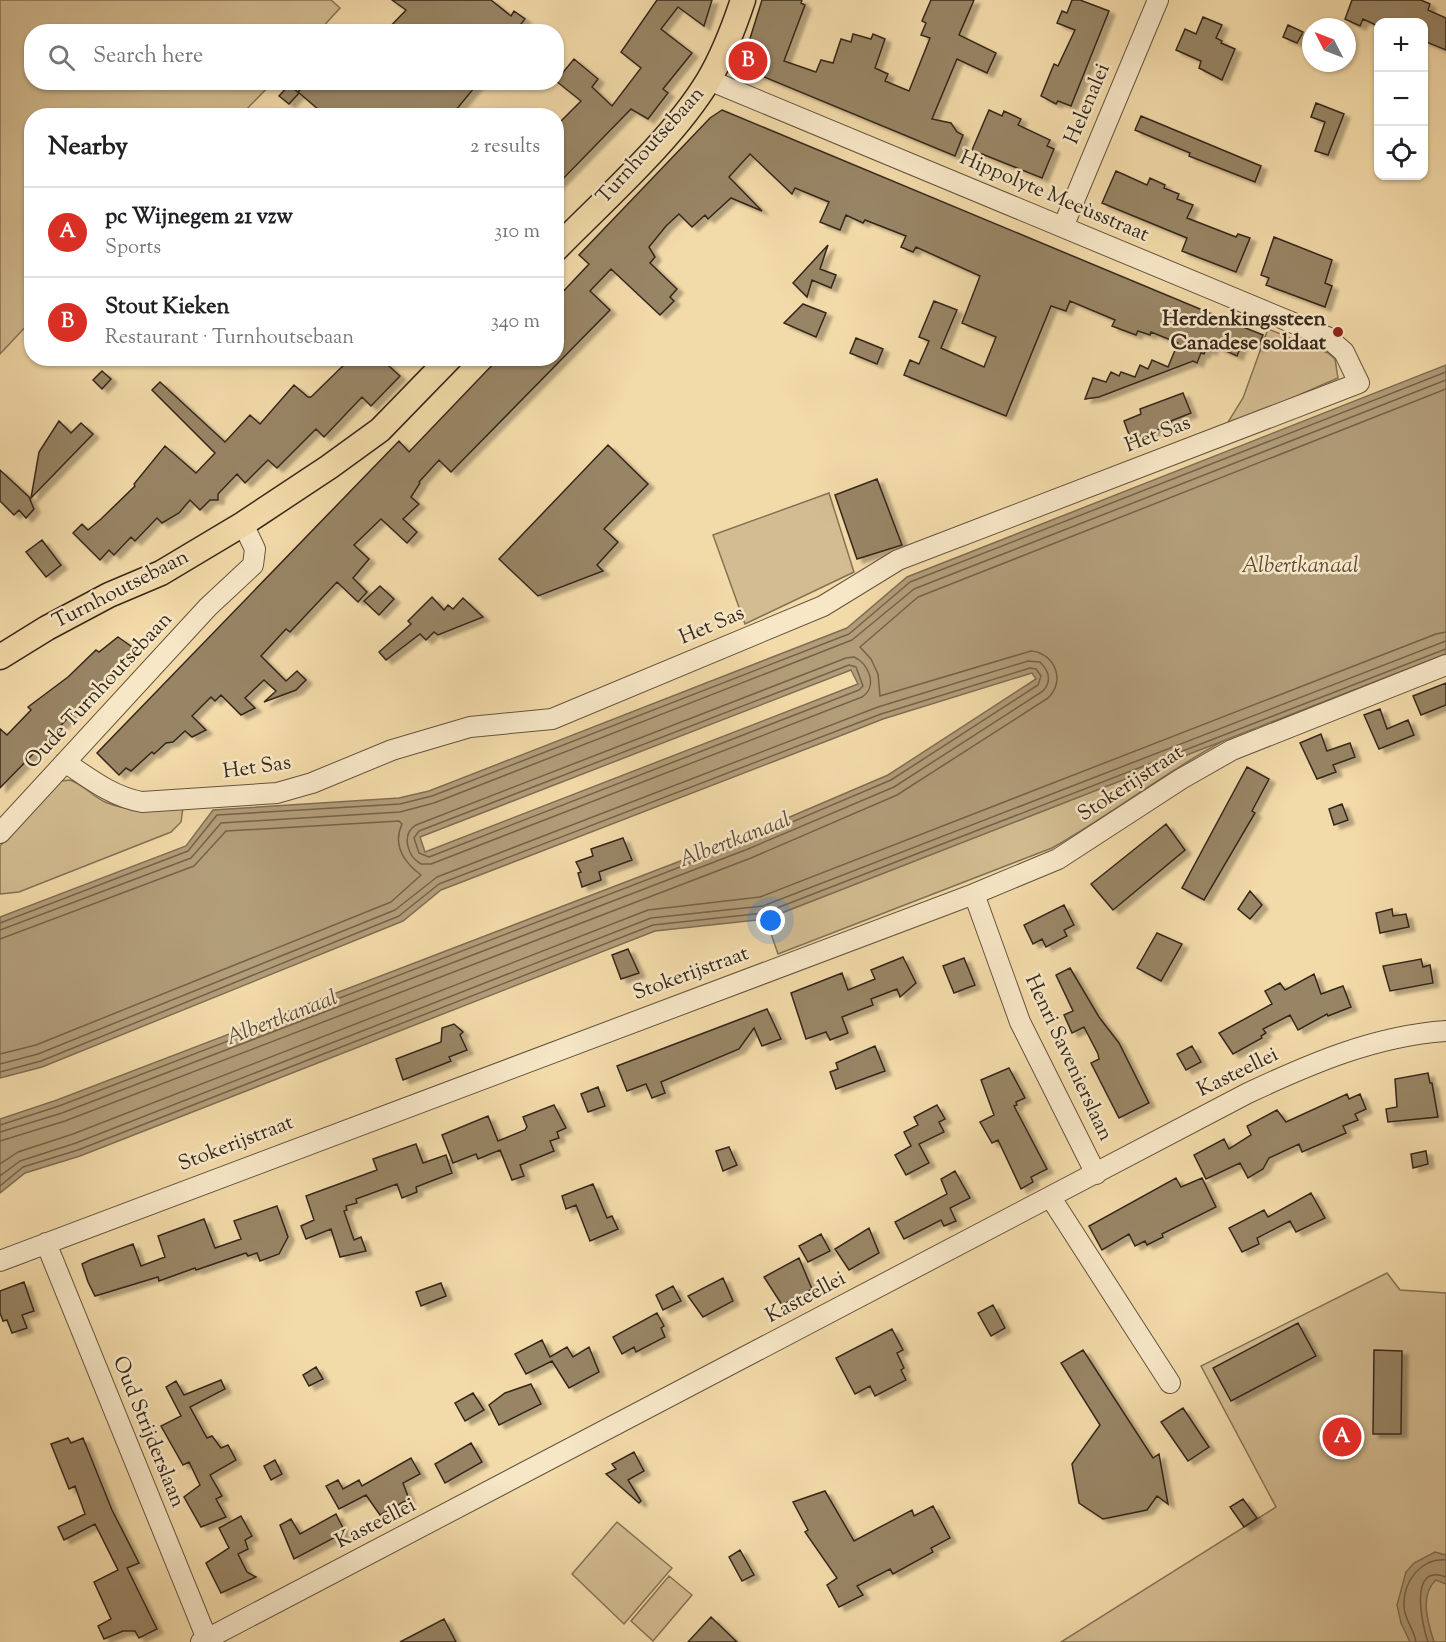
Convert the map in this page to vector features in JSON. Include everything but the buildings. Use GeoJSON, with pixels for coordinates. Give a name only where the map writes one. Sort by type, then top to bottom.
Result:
{"type":"FeatureCollection","features":[{"type":"Feature","properties":{"kind":"main road","name":"Turnhoutsebaan"},"geometry":{"type":"LineString","coordinates":[[564,241],[664,138],[709,80],[743,0]]}},
{"type":"Feature","properties":{"kind":"main road","name":"Turnhoutsebaan"},"geometry":{"type":"LineString","coordinates":[[0,657],[98,600],[161,573],[243,524],[381,430],[442,366]]}},
{"type":"Feature","properties":{"kind":"street","name":"Helenalei"},"geometry":{"type":"LineString","coordinates":[[1063,227],[1158,0]]}},
{"type":"Feature","properties":{"kind":"street","name":"Hippolyte Meeùsstraat"},"geometry":{"type":"LineString","coordinates":[[709,80],[1327,337],[1344,352],[1359,383]]}},
{"type":"Feature","properties":{"kind":"street","name":"Het Sas"},"geometry":{"type":"LineString","coordinates":[[65,762],[109,791],[127,799],[142,802],[277,793],[312,783],[392,750],[470,727],[552,719],[823,606],[898,560],[1359,383]]}},
{"type":"Feature","properties":{"kind":"street","name":"Oude Turnhoutsebaan"},"geometry":{"type":"LineString","coordinates":[[0,833],[208,607],[256,560],[255,549],[243,524]]}},
{"type":"Feature","properties":{"kind":"street","name":"Stokerijstraat"},"geometry":{"type":"LineString","coordinates":[[0,1261],[974,894],[1058,859],[1163,790],[1232,750],[1446,665]]}},
{"type":"Feature","properties":{"kind":"street","name":"Henri Savenierslaan"},"geometry":{"type":"LineString","coordinates":[[974,894],[1020,1022],[1096,1174]]}},
{"type":"Feature","properties":{"kind":"street","name":"Kasteellei"},"geometry":{"type":"LineString","coordinates":[[204,1641],[1248,1093],[1321,1060],[1384,1040],[1446,1031]]}},
{"type":"Feature","properties":{"kind":"street"},"geometry":{"type":"LineString","coordinates":[[1050,1198],[1170,1383]]}},
{"type":"Feature","properties":{"kind":"street","name":"Oud Strijderslaan"},"geometry":{"type":"LineString","coordinates":[[46,1243],[204,1641]]}},
{"type":"Feature","properties":{"kind":"shaded area"},"geometry":{"type":"Polygon","coordinates":[[[0,0],[331,0],[340,8],[325,24],[24,24],[24,90],[265,90],[248,108],[24,108],[24,328],[0,354],[0,0]]]}},
{"type":"Feature","properties":{"kind":"shaded area"},"geometry":{"type":"Polygon","coordinates":[[[1268,329],[1328,353],[1335,359],[1338,378],[1225,427],[1243,398],[1268,329]]]}},
{"type":"Feature","properties":{"kind":"shaded area"},"geometry":{"type":"Polygon","coordinates":[[[829,493],[854,572],[745,624],[713,535],[829,493]]]}},
{"type":"Feature","properties":{"kind":"shaded area"},"geometry":{"type":"Polygon","coordinates":[[[1227,739],[1204,751],[1052,848],[778,954],[766,919],[1227,739]]]}},
{"type":"Feature","properties":{"kind":"shaded area"},"geometry":{"type":"Polygon","coordinates":[[[70,780],[100,800],[124,808],[183,807],[181,822],[171,832],[19,892],[0,894],[0,846],[60,781],[70,780]]]}},
{"type":"Feature","properties":{"kind":"shaded area"},"geometry":{"type":"Polygon","coordinates":[[[1387,1273],[1400,1290],[1446,1293],[1446,1642],[1061,1642],[1276,1507],[1201,1366],[1387,1273]]]}},
{"type":"Feature","properties":{"kind":"shaded area"},"geometry":{"type":"Polygon","coordinates":[[[617,1522],[672,1568],[624,1624],[572,1574],[617,1522]]]}},
{"type":"Feature","properties":{"kind":"shaded area"},"geometry":{"type":"Polygon","coordinates":[[[669,1576],[692,1595],[653,1641],[631,1621],[669,1576]]]}},
{"type":"Feature","properties":{"kind":"water","name":"Albertkanaal"},"geometry":{"type":"Polygon","coordinates":[[[1446,365],[1446,654],[766,919],[655,931],[80,1156],[25,1173],[0,1193],[0,1119],[57,1100],[743,837],[888,775],[1036,679],[1032,673],[883,719],[441,890],[403,921],[42,1067],[0,1078],[0,917],[186,846],[213,810],[399,798],[429,791],[847,628],[907,577],[1446,365]],[[851,670],[420,837],[425,852],[858,684],[851,670]]]}},
{"type":"Feature","properties":{"kind":"water"},"geometry":{"type":"Polygon","coordinates":[[[1435,1552],[1446,1555],[1446,1584],[1436,1580],[1431,1586],[1426,1601],[1429,1626],[1434,1642],[1410,1642],[1401,1623],[1397,1605],[1406,1572],[1414,1563],[1435,1552]]]}},
{"type":"Feature","properties":{"kind":"place","name":"Stout Kieken"},"geometry":{"type":"Point","coordinates":[748,61]}},
{"type":"Feature","properties":{"kind":"place","name":"Herdenkingssteen Canadese soldaat"},"geometry":{"type":"Point","coordinates":[1338,332]}},
{"type":"Feature","properties":{"kind":"place","name":"pc Wijnegem 21 vzw"},"geometry":{"type":"Point","coordinates":[1342,1437]}}]}
